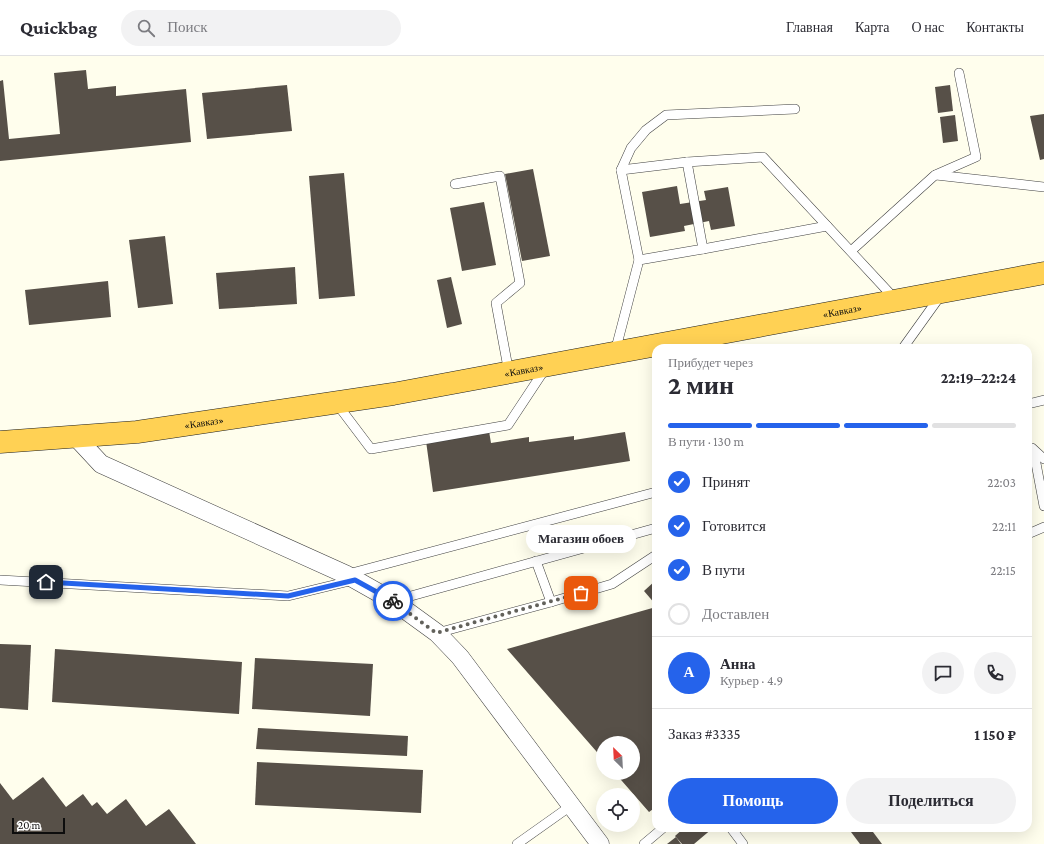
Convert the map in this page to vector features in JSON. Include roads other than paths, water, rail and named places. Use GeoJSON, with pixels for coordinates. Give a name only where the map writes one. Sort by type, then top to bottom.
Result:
{"type":"FeatureCollection","features":[{"type":"Feature","properties":{"kind":"highway","name":"«Кавказ»"},"geometry":{"type":"LineString","coordinates":[[663,344],[1044,273]]}},
{"type":"Feature","properties":{"kind":"highway","name":"«Кавказ»"},"geometry":{"type":"LineString","coordinates":[[0,442],[137,432],[336,403],[652,346]]}},
{"type":"Feature","properties":{"kind":"street"},"geometry":{"type":"LineString","coordinates":[[75,436],[101,464],[351,577],[393,601],[436,633],[460,657],[600,844]]}},
{"type":"Feature","properties":{"kind":"lane"},"geometry":{"type":"LineString","coordinates":[[850,251],[935,175],[976,157],[958,73]]}},
{"type":"Feature","properties":{"kind":"lane"},"geometry":{"type":"LineString","coordinates":[[615,353],[639,260],[621,170],[630,148],[646,130],[666,115],[795,109]]}},
{"type":"Feature","properties":{"kind":"lane"},"geometry":{"type":"LineString","coordinates":[[621,170],[687,162],[763,158],[896,300]]}},
{"type":"Feature","properties":{"kind":"lane"},"geometry":{"type":"LineString","coordinates":[[687,162],[703,249]]}},
{"type":"Feature","properties":{"kind":"lane"},"geometry":{"type":"LineString","coordinates":[[935,175],[1044,186]]}},
{"type":"Feature","properties":{"kind":"lane"},"geometry":{"type":"LineString","coordinates":[[455,184],[500,176],[520,283],[496,303],[509,373]]}},
{"type":"Feature","properties":{"kind":"lane"},"geometry":{"type":"LineString","coordinates":[[639,260],[827,226]]}},
{"type":"Feature","properties":{"kind":"lane"},"geometry":{"type":"LineString","coordinates":[[907,344],[944,291]]}},
{"type":"Feature","properties":{"kind":"lane"},"geometry":{"type":"LineString","coordinates":[[336,403],[370,450],[508,425],[547,365]]}},
{"type":"Feature","properties":{"kind":"lane"},"geometry":{"type":"LineString","coordinates":[[1032,403],[1044,400]]}},
{"type":"Feature","properties":{"kind":"lane"},"geometry":{"type":"LineString","coordinates":[[1032,448],[1044,459]]}},
{"type":"Feature","properties":{"kind":"lane"},"geometry":{"type":"LineString","coordinates":[[1032,452],[1035,458],[1044,506]]}},
{"type":"Feature","properties":{"kind":"lane"},"geometry":{"type":"LineString","coordinates":[[0,580],[288,596],[652,493]]}},
{"type":"Feature","properties":{"kind":"lane"},"geometry":{"type":"LineString","coordinates":[[1032,532],[1044,527]]}},
{"type":"Feature","properties":{"kind":"lane"},"geometry":{"type":"LineString","coordinates":[[393,601],[652,529]]}},
{"type":"Feature","properties":{"kind":"lane"},"geometry":{"type":"LineString","coordinates":[[436,633],[612,584],[652,558]]}},
{"type":"Feature","properties":{"kind":"lane"},"geometry":{"type":"LineString","coordinates":[[536,561],[551,602]]}},
{"type":"Feature","properties":{"kind":"lane"},"geometry":{"type":"LineString","coordinates":[[517,844],[572,805]]}},
{"type":"Feature","properties":{"kind":"lane"},"geometry":{"type":"LineString","coordinates":[[644,844],[658,832]]}},
{"type":"Feature","properties":{"kind":"lane"},"geometry":{"type":"LineString","coordinates":[[734,832],[743,844]]}},
{"type":"Feature","properties":{"kind":"place","name":"Магазин обоев"},"geometry":{"type":"Point","coordinates":[581,593]}}]}
